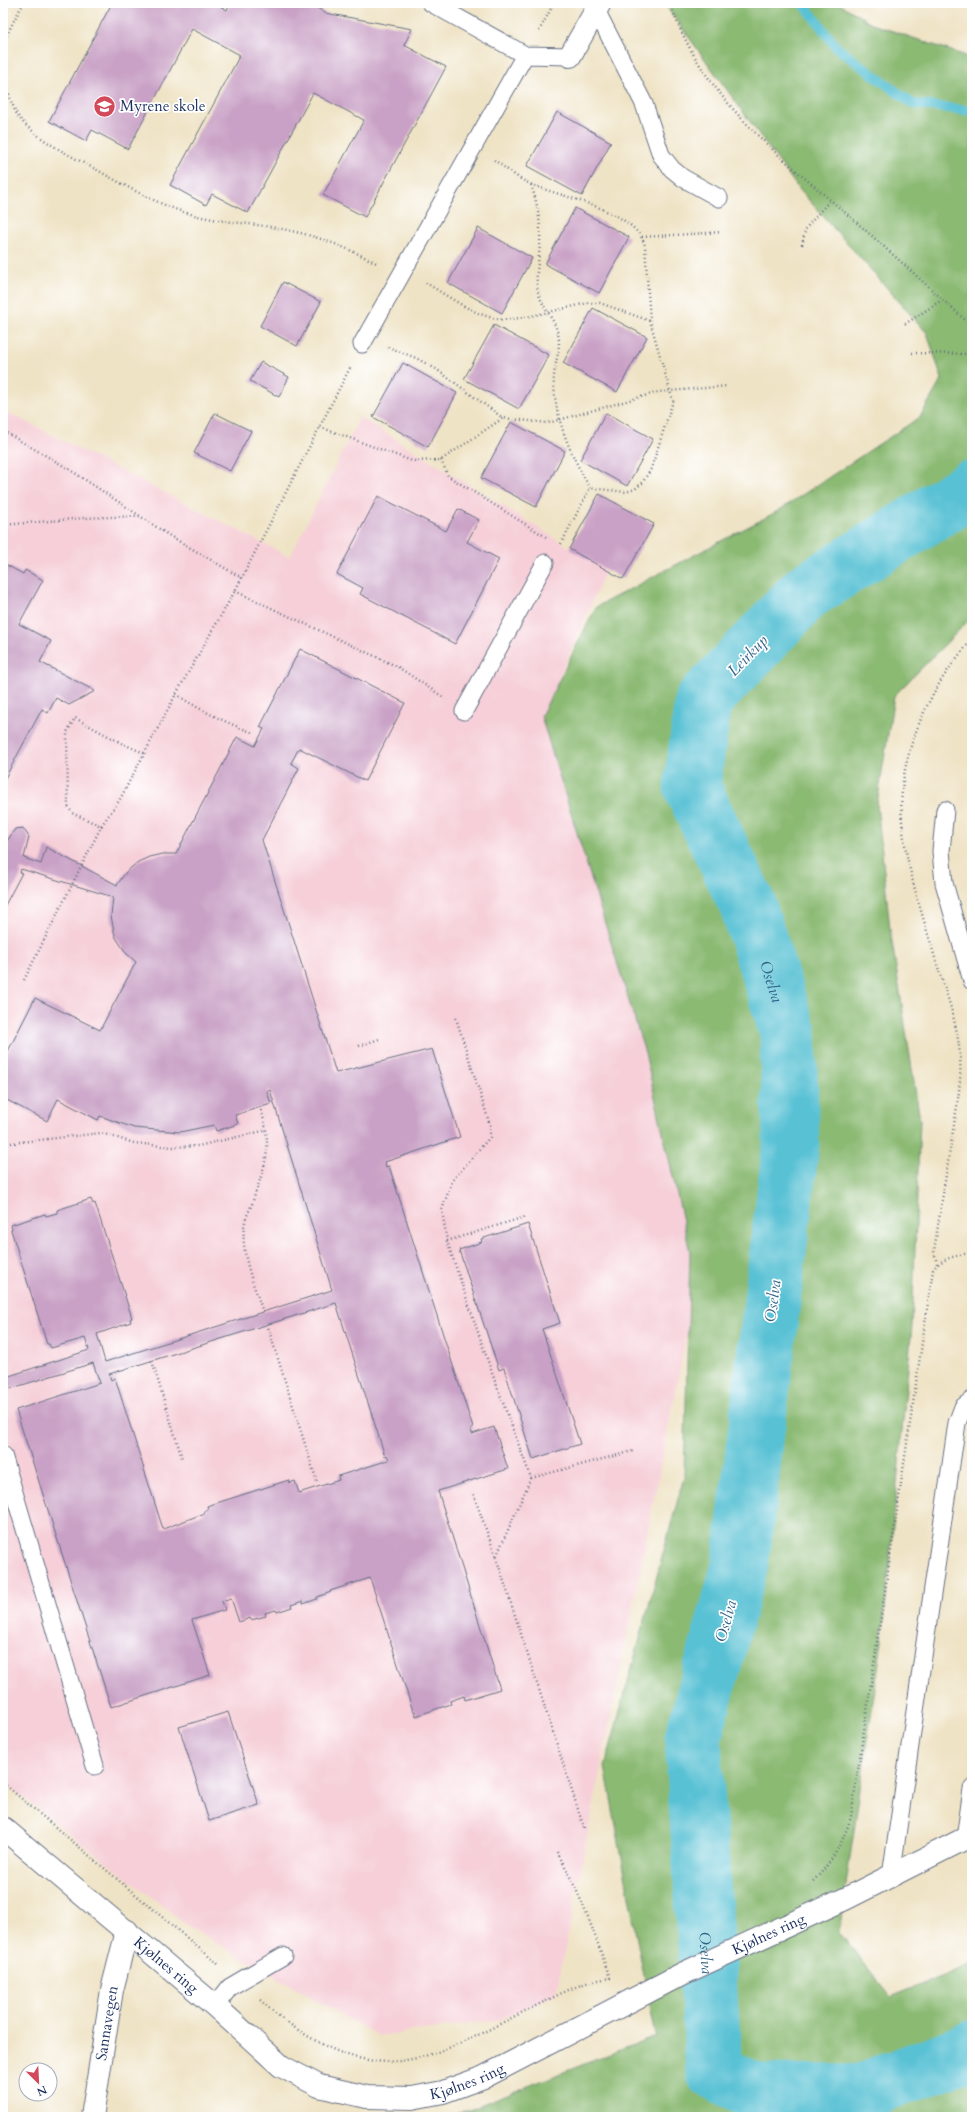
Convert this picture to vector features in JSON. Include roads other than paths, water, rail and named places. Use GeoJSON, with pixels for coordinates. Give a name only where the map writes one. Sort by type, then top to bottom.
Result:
{"type":"FeatureCollection","features":[{"type":"Feature","properties":{"kind":"street"},"geometry":{"type":"LineString","coordinates":[[570,56],[598,7]]}},
{"type":"Feature","properties":{"kind":"street","name":"Kjølnes ring"},"geometry":{"type":"LineString","coordinates":[[3,1828],[215,2006],[281,2066],[320,2086],[367,2097],[412,2098],[443,2092],[484,2076],[682,1974],[891,1876],[969,1837]]}},
{"type":"Feature","properties":{"kind":"street","name":"Sannavegen"},"geometry":{"type":"LineString","coordinates":[[92,2117],[112,1990],[127,1931]]}},
{"type":"Feature","properties":{"kind":"lane"},"geometry":{"type":"LineString","coordinates":[[431,3],[525,55],[570,56]]}},
{"type":"Feature","properties":{"kind":"lane"},"geometry":{"type":"LineString","coordinates":[[598,7],[644,104],[661,155],[672,169],[683,178],[719,198]]}},
{"type":"Feature","properties":{"kind":"lane"},"geometry":{"type":"LineString","coordinates":[[364,341],[525,55]]}},
{"type":"Feature","properties":{"kind":"lane"},"geometry":{"type":"LineString","coordinates":[[464,711],[545,563]]}},
{"type":"Feature","properties":{"kind":"lane"},"geometry":{"type":"LineString","coordinates":[[945,810],[941,851],[944,883],[972,981]]}},
{"type":"Feature","properties":{"kind":"lane"},"geometry":{"type":"LineString","coordinates":[[891,1876],[957,1423],[963,1406],[972,1400]]}},
{"type":"Feature","properties":{"kind":"lane"},"geometry":{"type":"LineString","coordinates":[[3,1455],[95,1766]]}},
{"type":"Feature","properties":{"kind":"lane"},"geometry":{"type":"LineString","coordinates":[[969,1837],[972,1789]]}},
{"type":"Feature","properties":{"kind":"lane"},"geometry":{"type":"LineString","coordinates":[[215,2006],[230,1987],[283,1956]]}},
{"type":"Feature","properties":{"kind":"waterway"},"geometry":{"type":"LineString","coordinates":[[803,3],[837,48],[913,104],[972,111]]}},
{"type":"Feature","properties":{"kind":"waterway","name":"Oselva"},"geometry":{"type":"LineString","coordinates":[[972,488],[806,592],[703,701],[692,787],[748,906],[788,1032],[791,1144],[740,1566],[693,1738],[714,2071],[755,2092],[857,2093],[964,2053],[972,2048]]}},
{"type":"Feature","properties":{"kind":"place","name":"Myrene skole"},"geometry":{"type":"Point","coordinates":[104,106]}},
{"type":"Feature","properties":{"kind":"water label","name":"Leirkup"},"geometry":{"type":"Point","coordinates":[747,655]}}]}
